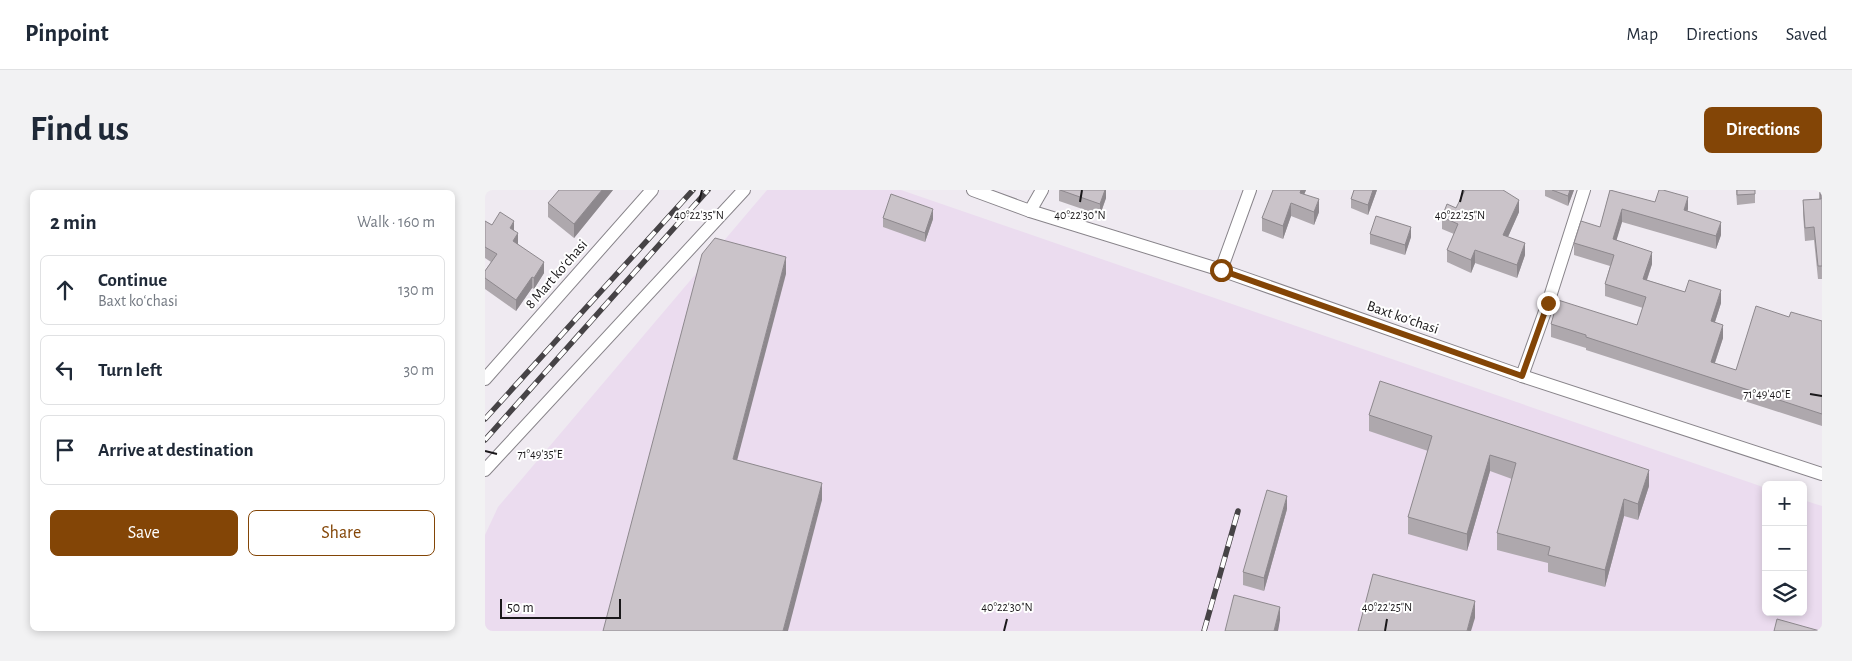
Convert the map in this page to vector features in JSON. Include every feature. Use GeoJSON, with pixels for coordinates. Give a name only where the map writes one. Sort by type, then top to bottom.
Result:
{"type":"FeatureCollection","features":[{"type":"Feature","properties":{"kind":"street","name":"8 Mart koʻchasi"},"geometry":{"type":"LineString","coordinates":[[485,379],[652,190]]}},
{"type":"Feature","properties":{"kind":"street"},"geometry":{"type":"LineString","coordinates":[[485,470],[744,190]]}},
{"type":"Feature","properties":{"kind":"street","name":"Baxt koʻchasi"},"geometry":{"type":"LineString","coordinates":[[973,190],[1030,211],[1221,270],[1522,376],[1822,474]]}},
{"type":"Feature","properties":{"kind":"street"},"geometry":{"type":"LineString","coordinates":[[1030,211],[1043,190]]}},
{"type":"Feature","properties":{"kind":"street"},"geometry":{"type":"LineString","coordinates":[[1221,270],[1250,190]]}},
{"type":"Feature","properties":{"kind":"street"},"geometry":{"type":"LineString","coordinates":[[1522,376],[1548,303],[1584,190]]}},
{"type":"Feature","properties":{"kind":"shaded area"},"geometry":{"type":"Polygon","coordinates":[[[767,190],[901,190],[1762,487],[1762,616],[1807,616],[1807,501],[1822,506],[1822,631],[485,631],[485,535],[498,507],[767,190]]]}},
{"type":"Feature","properties":{"kind":"building"},"geometry":{"type":"Polygon","coordinates":[[[559,190],[602,190],[574,224],[548,203],[559,190]]]}},
{"type":"Feature","properties":{"kind":"building"},"geometry":{"type":"Polygon","coordinates":[[[1060,190],[1105,190],[1100,204],[1060,190]]]}},
{"type":"Feature","properties":{"kind":"building"},"geometry":{"type":"Polygon","coordinates":[[[1273,190],[1301,190],[1300,193],[1319,199],[1314,212],[1291,203],[1283,226],[1262,218],[1273,190]]]}},
{"type":"Feature","properties":{"kind":"building"},"geometry":{"type":"Polygon","coordinates":[[[1354,190],[1373,190],[1368,205],[1351,199],[1354,190]]]}},
{"type":"Feature","properties":{"kind":"building"},"geometry":{"type":"Polygon","coordinates":[[[1465,190],[1503,190],[1519,200],[1503,235],[1525,243],[1517,265],[1475,250],[1471,260],[1447,250],[1458,224],[1442,217],[1447,204],[1456,208],[1465,190]]]}},
{"type":"Feature","properties":{"kind":"building"},"geometry":{"type":"Polygon","coordinates":[[[1552,190],[1570,190],[1568,196],[1552,190]]]}},
{"type":"Feature","properties":{"kind":"building"},"geometry":{"type":"Polygon","coordinates":[[[1610,190],[1655,202],[1659,190],[1688,197],[1684,210],[1721,222],[1716,236],[1622,209],[1613,239],[1652,252],[1643,279],[1685,292],[1689,280],[1721,290],[1711,321],[1723,325],[1711,362],[1736,370],[1756,306],[1789,317],[1791,312],[1822,321],[1822,414],[1551,324],[1558,300],[1637,325],[1646,297],[1605,284],[1614,255],[1574,243],[1581,221],[1600,227],[1610,190]]]}},
{"type":"Feature","properties":{"kind":"building"},"geometry":{"type":"Polygon","coordinates":[[[1737,190],[1755,190],[1755,194],[1737,195],[1737,190]]]}},
{"type":"Feature","properties":{"kind":"building"},"geometry":{"type":"Polygon","coordinates":[[[1820,190],[1822,190],[1822,266],[1818,266],[1814,227],[1805,228],[1803,200],[1821,199],[1820,190]]]}},
{"type":"Feature","properties":{"kind":"building"},"geometry":{"type":"Polygon","coordinates":[[[891,194],[933,209],[925,233],[883,218],[891,194]]]}},
{"type":"Feature","properties":{"kind":"building"},"geometry":{"type":"Polygon","coordinates":[[[500,212],[514,221],[510,228],[518,233],[513,241],[544,262],[516,300],[485,278],[485,271],[497,254],[485,247],[485,221],[492,225],[500,212]]]}},
{"type":"Feature","properties":{"kind":"building"},"geometry":{"type":"Polygon","coordinates":[[[1376,216],[1411,227],[1405,245],[1370,234],[1376,216]]]}},
{"type":"Feature","properties":{"kind":"building"},"geometry":{"type":"Polygon","coordinates":[[[715,238],[786,257],[733,459],[822,483],[783,631],[603,631],[702,254],[715,238]]]}},
{"type":"Feature","properties":{"kind":"building"},"geometry":{"type":"Polygon","coordinates":[[[1380,381],[1649,470],[1638,504],[1624,499],[1605,570],[1548,555],[1550,547],[1497,533],[1516,463],[1490,455],[1467,534],[1408,517],[1432,436],[1369,415],[1380,381]]]}},
{"type":"Feature","properties":{"kind":"building"},"geometry":{"type":"Polygon","coordinates":[[[1267,490],[1287,496],[1264,578],[1243,572],[1267,490]]]}},
{"type":"Feature","properties":{"kind":"building"},"geometry":{"type":"Polygon","coordinates":[[[1373,574],[1475,601],[1467,631],[1358,631],[1373,574]]]}},
{"type":"Feature","properties":{"kind":"building"},"geometry":{"type":"Polygon","coordinates":[[[1234,595],[1280,607],[1274,631],[1225,631],[1234,595]]]}},
{"type":"Feature","properties":{"kind":"building"},"geometry":{"type":"Polygon","coordinates":[[[1777,619],[1820,631],[1774,631],[1777,619]]]}},
{"type":"Feature","properties":{"kind":"railway"},"geometry":{"type":"LineString","coordinates":[[485,419],[693,190]]}},
{"type":"Feature","properties":{"kind":"railway"},"geometry":{"type":"LineString","coordinates":[[485,440],[708,190]]}},
{"type":"Feature","properties":{"kind":"railway"},"geometry":{"type":"LineString","coordinates":[[1204,631],[1238,511]]}},
{"type":"Feature","properties":{"kind":"route"},"geometry":{"type":"LineString","coordinates":[[1221,270],[1522,376],[1548,303]]}}]}
